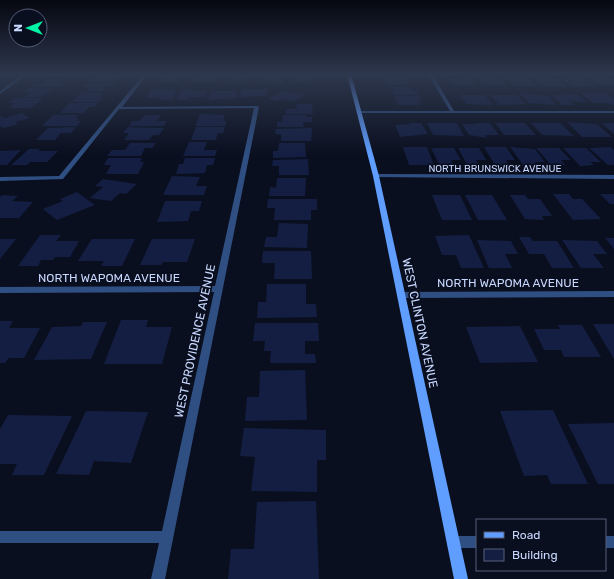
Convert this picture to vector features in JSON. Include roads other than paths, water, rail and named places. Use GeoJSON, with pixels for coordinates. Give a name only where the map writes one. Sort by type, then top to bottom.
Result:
{"type":"FeatureCollection","features":[{"type":"Feature","properties":{"kind":"main road","name":"WEST CLINTON AVENUE"},"geometry":{"type":"LineString","coordinates":[[355,101],[376,176],[461,579]]}},
{"type":"Feature","properties":{"kind":"street"},"geometry":{"type":"LineString","coordinates":[[0,179],[61,178],[124,101]]}},
{"type":"Feature","properties":{"kind":"street"},"geometry":{"type":"LineString","coordinates":[[446,101],[453,112]]}},
{"type":"Feature","properties":{"kind":"street","name":"WEST PROVIDENCE AVENUE"},"geometry":{"type":"LineString","coordinates":[[118,108],[257,108],[158,579]]}},
{"type":"Feature","properties":{"kind":"street"},"geometry":{"type":"LineString","coordinates":[[358,112],[614,112]]}},
{"type":"Feature","properties":{"kind":"street","name":"NORTH BRUNSWICK AVENUE"},"geometry":{"type":"LineString","coordinates":[[376,176],[614,177]]}},
{"type":"Feature","properties":{"kind":"street","name":"NORTH WAPOMA AVENUE"},"geometry":{"type":"LineString","coordinates":[[0,290],[218,289]]}},
{"type":"Feature","properties":{"kind":"street","name":"NORTH WAPOMA AVENUE"},"geometry":{"type":"LineString","coordinates":[[402,295],[614,294]]}},
{"type":"Feature","properties":{"kind":"street"},"geometry":{"type":"LineString","coordinates":[[0,537],[167,537]]}},
{"type":"Feature","properties":{"kind":"street"},"geometry":{"type":"LineString","coordinates":[[453,542],[476,542]]}}]}
